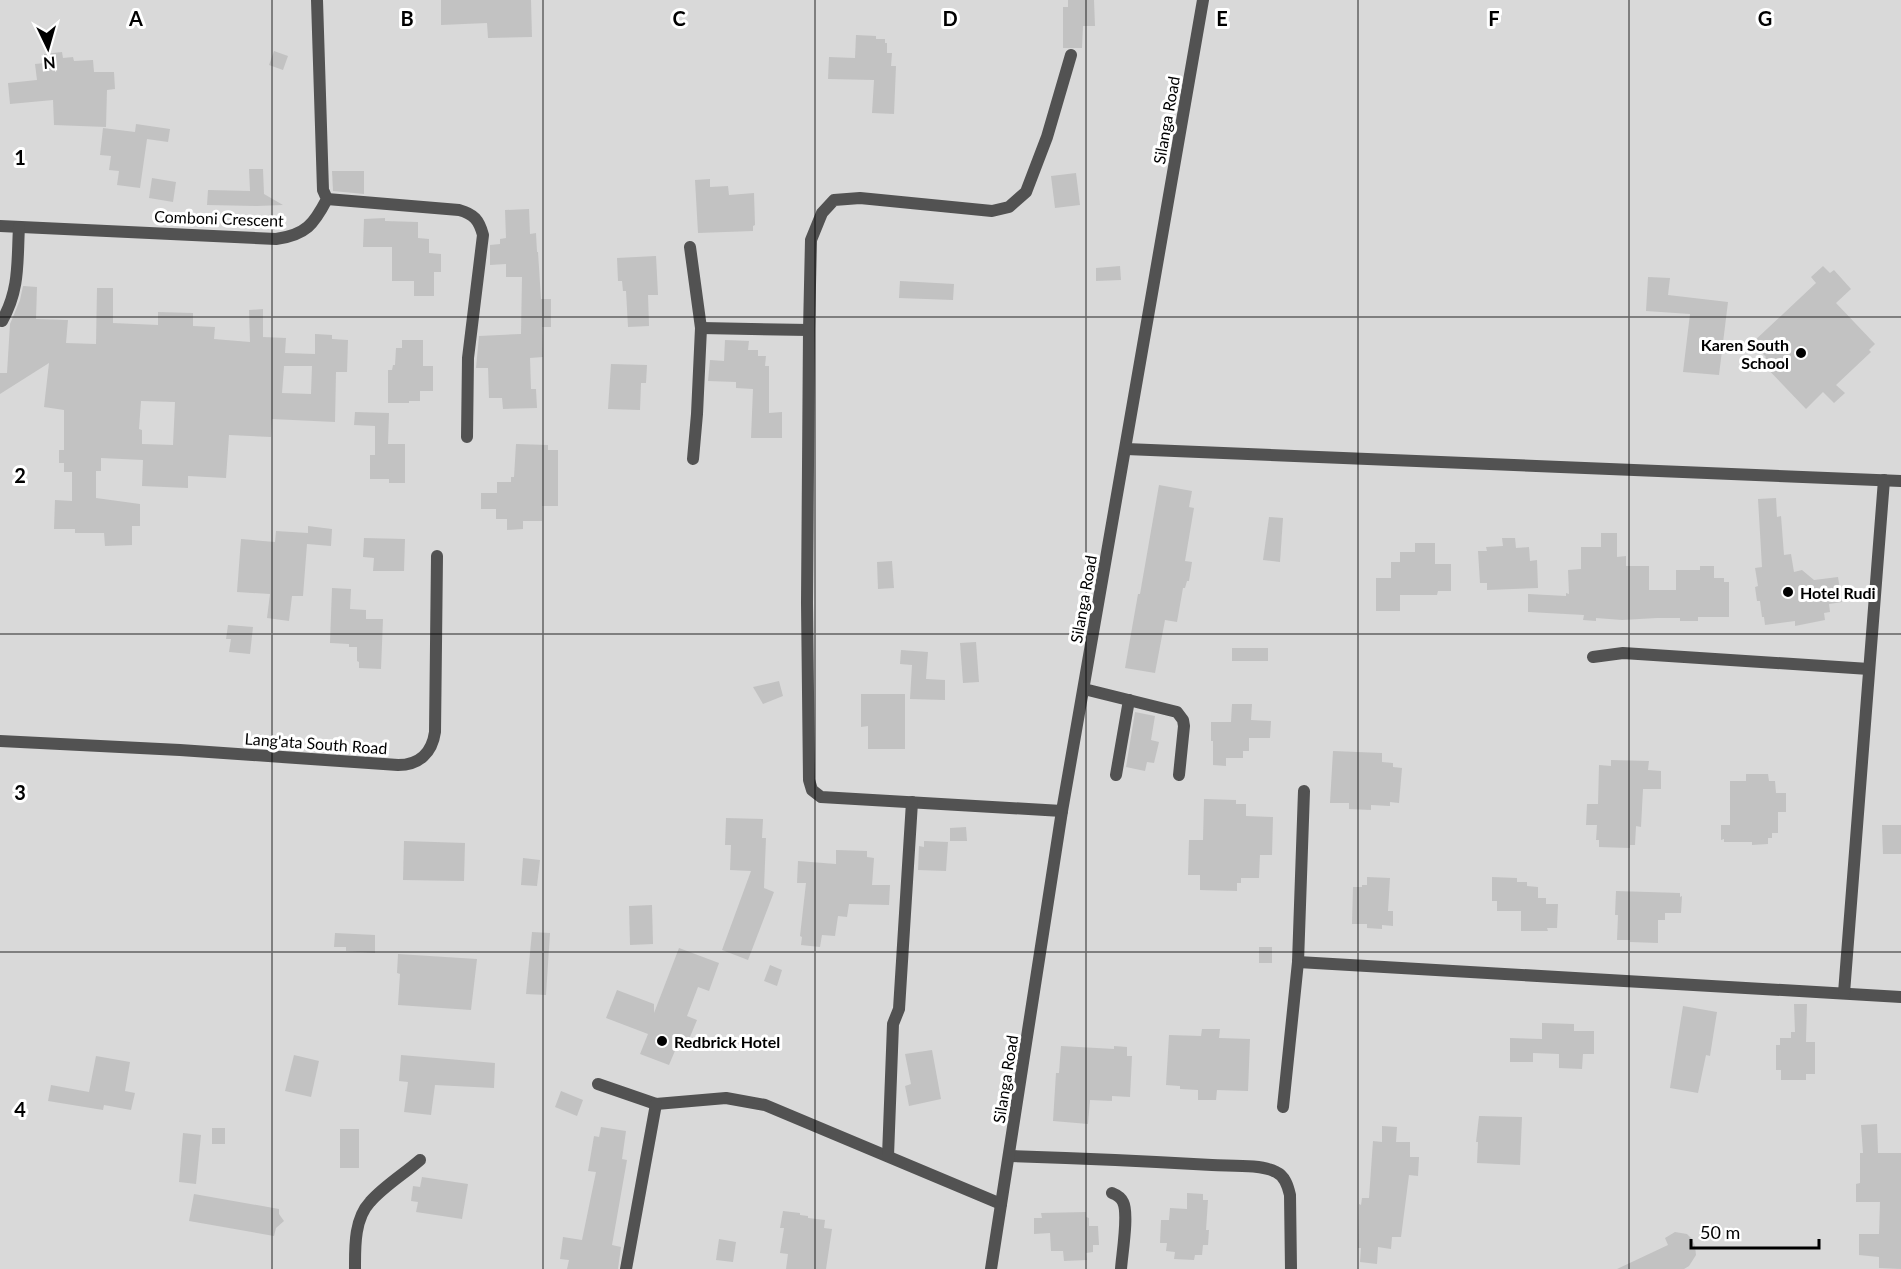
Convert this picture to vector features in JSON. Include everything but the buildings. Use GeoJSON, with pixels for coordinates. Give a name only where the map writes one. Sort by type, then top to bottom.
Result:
{"type":"FeatureCollection","features":[{"type":"Feature","properties":{"kind":"street"},"geometry":{"type":"LineString","coordinates":[[317,0],[323,190],[327,199],[459,210],[470,213],[480,224],[483,235],[468,357],[467,437]]}},
{"type":"Feature","properties":{"kind":"street","name":"Silanga Road"},"geometry":{"type":"LineString","coordinates":[[991,1269],[1062,811],[1203,0]]}},
{"type":"Feature","properties":{"kind":"street"},"geometry":{"type":"LineString","coordinates":[[1062,811],[822,797],[812,790],[809,780],[807,603],[808,330],[811,240],[822,213],[834,200],[860,198],[992,211],[1009,207],[1026,192],[1047,137],[1071,54]]}},
{"type":"Feature","properties":{"kind":"street","name":"Comboni Crescent"},"geometry":{"type":"LineString","coordinates":[[0,226],[276,239],[290,237],[305,230],[316,220],[327,199]]}},
{"type":"Feature","properties":{"kind":"street"},"geometry":{"type":"LineString","coordinates":[[2,321],[15,289],[19,227]]}},
{"type":"Feature","properties":{"kind":"street"},"geometry":{"type":"LineString","coordinates":[[690,247],[701,328],[693,459]]}},
{"type":"Feature","properties":{"kind":"street"},"geometry":{"type":"LineString","coordinates":[[701,328],[808,330]]}},
{"type":"Feature","properties":{"kind":"street"},"geometry":{"type":"LineString","coordinates":[[1126,449],[1901,481]]}},
{"type":"Feature","properties":{"kind":"street"},"geometry":{"type":"LineString","coordinates":[[1844,993],[1884,480]]}},
{"type":"Feature","properties":{"kind":"street","name":"Lang'ata South Road"},"geometry":{"type":"LineString","coordinates":[[0,741],[180,750],[398,765],[415,762],[429,751],[434,742],[436,556]]}},
{"type":"Feature","properties":{"kind":"street"},"geometry":{"type":"LineString","coordinates":[[1593,657],[1623,653],[1869,669]]}},
{"type":"Feature","properties":{"kind":"street"},"geometry":{"type":"LineString","coordinates":[[1084,689],[1177,712],[1184,726],[1179,775]]}},
{"type":"Feature","properties":{"kind":"street"},"geometry":{"type":"LineString","coordinates":[[1116,775],[1129,700]]}},
{"type":"Feature","properties":{"kind":"street"},"geometry":{"type":"LineString","coordinates":[[1283,1107],[1298,962],[1304,791]]}},
{"type":"Feature","properties":{"kind":"street"},"geometry":{"type":"LineString","coordinates":[[888,1156],[893,1024],[899,1009],[912,802]]}},
{"type":"Feature","properties":{"kind":"street"},"geometry":{"type":"LineString","coordinates":[[1298,962],[1901,997]]}},
{"type":"Feature","properties":{"kind":"street"},"geometry":{"type":"LineString","coordinates":[[598,1084],[656,1104],[717,1099],[756,1102],[1001,1204]]}},
{"type":"Feature","properties":{"kind":"street"},"geometry":{"type":"LineString","coordinates":[[626,1269],[656,1104]]}},
{"type":"Feature","properties":{"kind":"street"},"geometry":{"type":"LineString","coordinates":[[1010,1156],[1152,1161],[1246,1167],[1278,1172],[1287,1184],[1290,1194],[1291,1269]]}},
{"type":"Feature","properties":{"kind":"street"},"geometry":{"type":"LineString","coordinates":[[355,1269],[355,1247],[359,1221],[368,1203],[420,1160]]}},
{"type":"Feature","properties":{"kind":"street"},"geometry":{"type":"LineString","coordinates":[[1112,1193],[1120,1197],[1124,1204],[1121,1269]]}},
{"type":"Feature","properties":{"kind":"shaded area"},"geometry":{"type":"Polygon","coordinates":[[[0,0],[1901,0],[1901,1269],[0,1269],[0,0]]]}},
{"type":"Feature","properties":{"kind":"place","name":"Karen South School"},"geometry":{"type":"Point","coordinates":[1801,353]}},
{"type":"Feature","properties":{"kind":"place","name":"Hotel Rudi"},"geometry":{"type":"Point","coordinates":[1788,592]}},
{"type":"Feature","properties":{"kind":"place","name":"Redbrick Hotel"},"geometry":{"type":"Point","coordinates":[662,1041]}}]}
